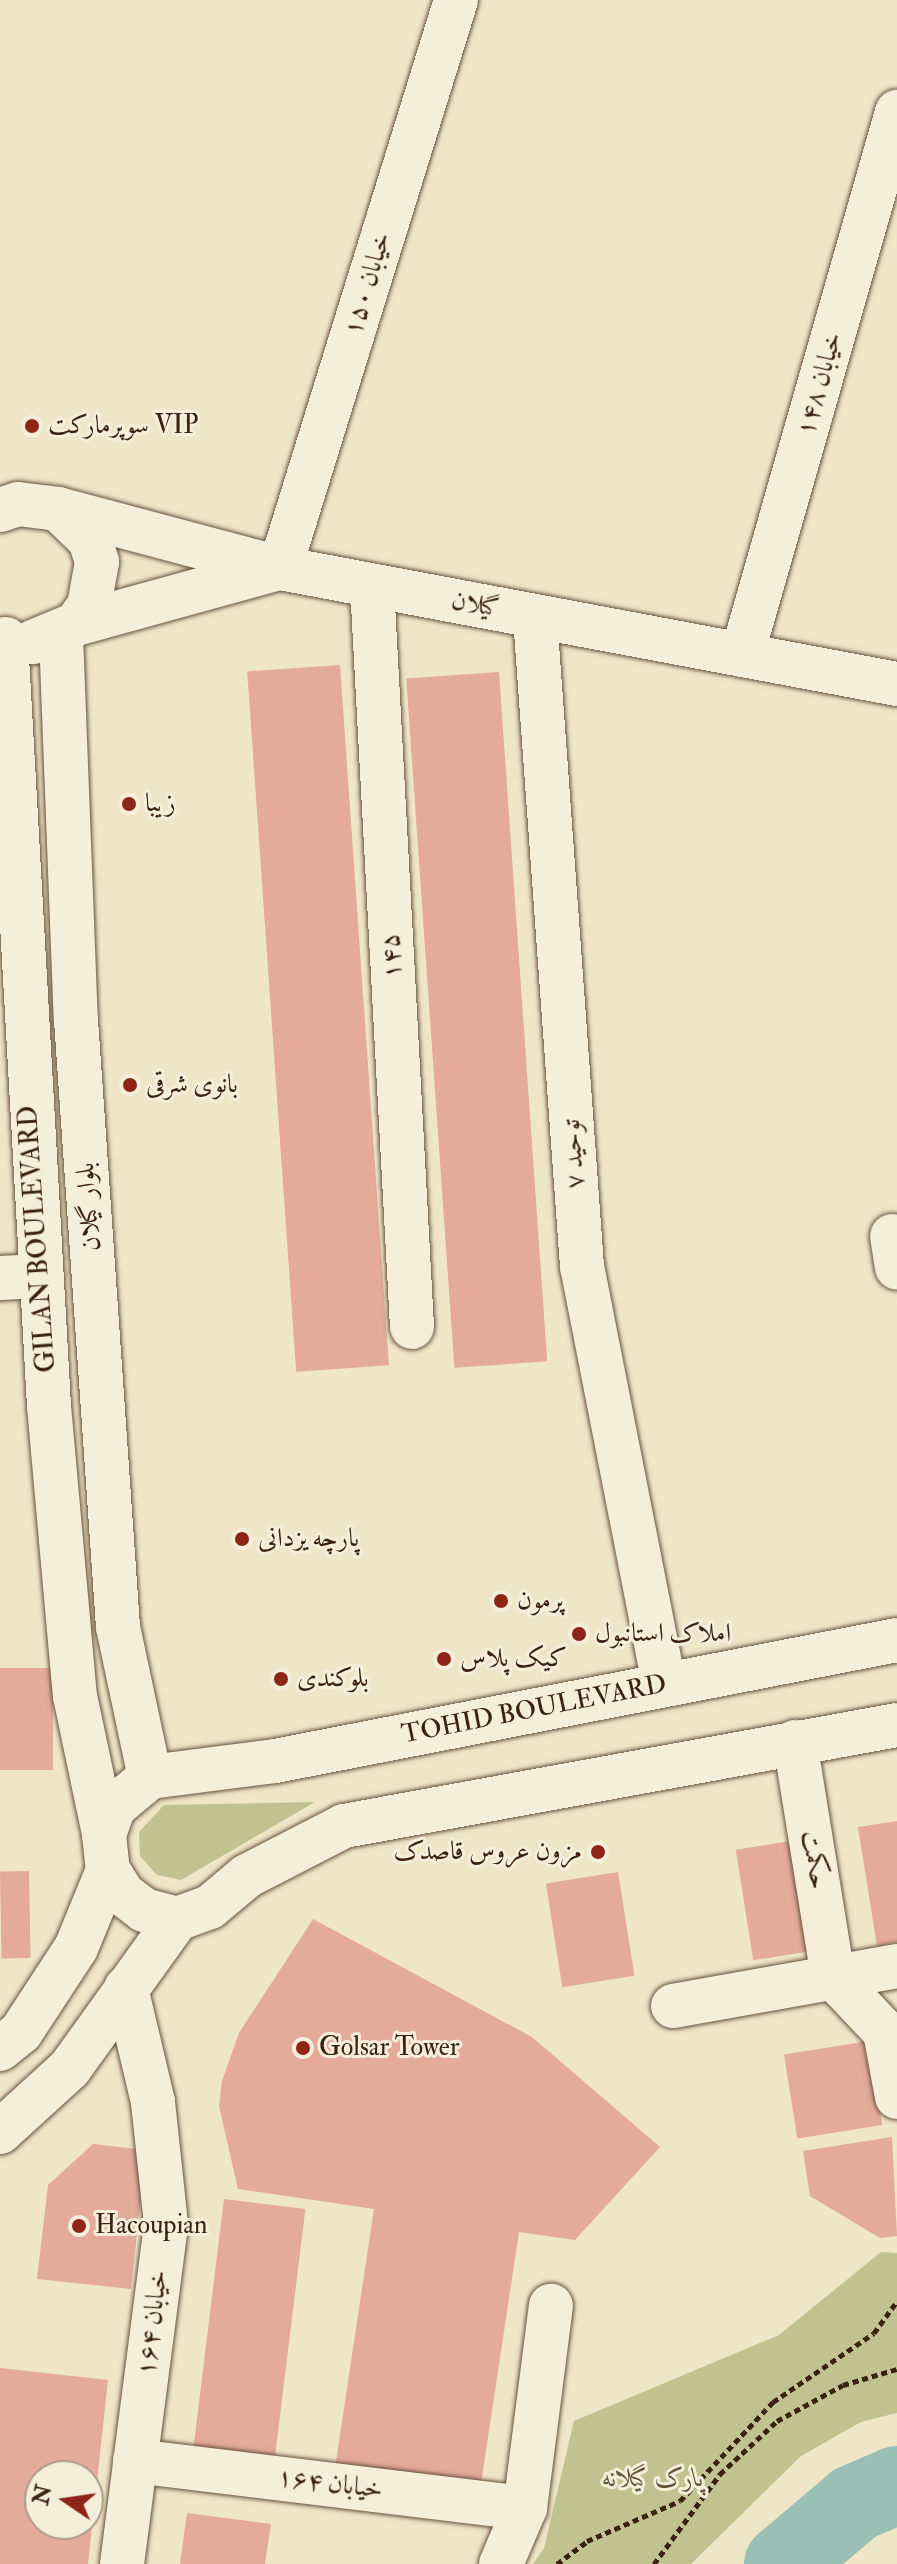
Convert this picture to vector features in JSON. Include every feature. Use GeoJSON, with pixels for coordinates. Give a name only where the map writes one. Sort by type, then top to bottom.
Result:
{"type":"FeatureCollection","features":[{"type":"Feature","properties":{"kind":"street","name":"خیابان ۱۵۰"},"geometry":{"type":"LineString","coordinates":[[280,568],[456,0]]}},
{"type":"Feature","properties":{"kind":"street","name":"خیابان ۱۴۸"},"geometry":{"type":"LineString","coordinates":[[742,655],[897,112]]}},
{"type":"Feature","properties":{"kind":"street"},"geometry":{"type":"LineString","coordinates":[[0,492],[90,540],[97,562],[89,606],[68,630]]}},
{"type":"Feature","properties":{"kind":"street","name":"گیلان"},"geometry":{"type":"LineString","coordinates":[[33,508],[280,568],[897,684]]}},
{"type":"Feature","properties":{"kind":"street"},"geometry":{"type":"LineString","coordinates":[[3,637],[25,643],[280,568]]}},
{"type":"Feature","properties":{"kind":"street","name":"۱۴۵"},"geometry":{"type":"LineString","coordinates":[[372,586],[412,1327]]}},
{"type":"Feature","properties":{"kind":"street","name":"توحید ۷"},"geometry":{"type":"LineString","coordinates":[[535,617],[582,1266],[664,1685]]}},
{"type":"Feature","properties":{"kind":"street","name":"بلوار گیلان"},"geometry":{"type":"LineString","coordinates":[[68,630],[76,1020],[118,1627],[160,1775]]}},
{"type":"Feature","properties":{"kind":"street","name":"GILAN BOULEVARD"},"geometry":{"type":"LineString","coordinates":[[3,637],[20,1277],[75,1696],[106,1852]]}},
{"type":"Feature","properties":{"kind":"street","name":"TOHID BOULEVARD"},"geometry":{"type":"LineString","coordinates":[[160,1775],[275,1761],[897,1640]]}},
{"type":"Feature","properties":{"kind":"street"},"geometry":{"type":"LineString","coordinates":[[0,2132],[70,2068],[177,1919],[210,1907],[247,1876],[344,1826],[897,1725]]}},
{"type":"Feature","properties":{"kind":"street","name":"حکمت"},"geometry":{"type":"LineString","coordinates":[[795,1742],[833,1977]]}},
{"type":"Feature","properties":{"kind":"street"},"geometry":{"type":"LineString","coordinates":[[0,2049],[21,2032],[76,1948],[106,1852],[114,1807],[160,1775]]}},
{"type":"Feature","properties":{"kind":"street"},"geometry":{"type":"LineString","coordinates":[[106,1852],[123,1894],[144,1910],[177,1919]]}},
{"type":"Feature","properties":{"kind":"street"},"geometry":{"type":"LineString","coordinates":[[673,2006],[897,1966]]}},
{"type":"Feature","properties":{"kind":"street"},"geometry":{"type":"LineString","coordinates":[[833,1977],[885,2032],[897,2097]]}},
{"type":"Feature","properties":{"kind":"street","name":"۱۶۴ خیابان"},"geometry":{"type":"LineString","coordinates":[[122,2564],[166,2224],[153,2102],[126,1988]]}},
{"type":"Feature","properties":{"kind":"street"},"geometry":{"type":"LineString","coordinates":[[501,2564],[525,2508],[551,2306]]}},
{"type":"Feature","properties":{"kind":"street","name":"خیابان ۱۶۴"},"geometry":{"type":"LineString","coordinates":[[135,2461],[525,2508]]}},
{"type":"Feature","properties":{"kind":"path"},"geometry":{"type":"LineString","coordinates":[[557,2564],[587,2541],[680,2501],[773,2402],[874,2333],[897,2301]]}},
{"type":"Feature","properties":{"kind":"path"},"geometry":{"type":"LineString","coordinates":[[654,2564],[720,2474],[777,2421],[843,2385],[897,2369]]}},
{"type":"Feature","properties":{"kind":"green space"},"geometry":{"type":"Polygon","coordinates":[[[315,1802],[181,1880],[157,1875],[140,1856],[139,1832],[164,1805],[315,1802]]]}},
{"type":"Feature","properties":{"kind":"green space","name":"پارک گیلانه"},"geometry":{"type":"Polygon","coordinates":[[[881,2252],[897,2253],[897,2413],[861,2422],[801,2456],[691,2564],[533,2564],[544,2548],[574,2421],[779,2335],[881,2252]]]}},
{"type":"Feature","properties":{"kind":"building"},"geometry":{"type":"Polygon","coordinates":[[[340,665],[389,1365],[296,1372],[247,671],[340,665]]]}},
{"type":"Feature","properties":{"kind":"building"},"geometry":{"type":"Polygon","coordinates":[[[499,672],[547,1361],[454,1368],[406,678],[499,672]]]}},
{"type":"Feature","properties":{"kind":"building"},"geometry":{"type":"Polygon","coordinates":[[[0,1668],[53,1668],[53,1770],[0,1770],[0,1668]]]}},
{"type":"Feature","properties":{"kind":"building"},"geometry":{"type":"Polygon","coordinates":[[[897,1821],[897,1942],[877,1946],[858,1827],[897,1821]]]}},
{"type":"Feature","properties":{"kind":"building"},"geometry":{"type":"Polygon","coordinates":[[[797,1840],[815,1951],[753,1960],[736,1850],[797,1840]]]}},
{"type":"Feature","properties":{"kind":"building"},"geometry":{"type":"Polygon","coordinates":[[[29,1871],[31,1958],[2,1958],[0,1872],[29,1871]]]}},
{"type":"Feature","properties":{"kind":"building"},"geometry":{"type":"Polygon","coordinates":[[[618,1872],[634,1976],[562,1987],[546,1883],[618,1872]]]}},
{"type":"Feature","properties":{"kind":"building"},"geometry":{"type":"Polygon","coordinates":[[[313,1919],[532,2037],[660,2147],[575,2240],[519,2232],[479,2497],[334,2475],[374,2209],[238,2189],[219,2106],[222,2081],[239,2033],[313,1919]]]}},
{"type":"Feature","properties":{"kind":"building"},"geometry":{"type":"Polygon","coordinates":[[[869,2041],[882,2125],[797,2138],[784,2054],[869,2041]]]}},
{"type":"Feature","properties":{"kind":"building"},"geometry":{"type":"Polygon","coordinates":[[[892,2137],[897,2236],[880,2238],[810,2196],[803,2151],[892,2137]]]}},
{"type":"Feature","properties":{"kind":"building"},"geometry":{"type":"Polygon","coordinates":[[[93,2144],[146,2150],[131,2289],[37,2279],[48,2185],[93,2144]]]}},
{"type":"Feature","properties":{"kind":"building"},"geometry":{"type":"Polygon","coordinates":[[[224,2199],[305,2209],[275,2459],[193,2449],[224,2199]]]}},
{"type":"Feature","properties":{"kind":"building"},"geometry":{"type":"Polygon","coordinates":[[[0,2368],[108,2380],[99,2460],[24,2460],[24,2540],[91,2540],[88,2564],[0,2564],[0,2368]]]}},
{"type":"Feature","properties":{"kind":"building"},"geometry":{"type":"Polygon","coordinates":[[[187,2513],[271,2524],[265,2564],[180,2564],[187,2513]]]}},
{"type":"Feature","properties":{"kind":"waterway"},"geometry":{"type":"LineString","coordinates":[[783,2564],[855,2503],[897,2485]]}},
{"type":"Feature","properties":{"kind":"place","name":"سوپرمارکت VIP"},"geometry":{"type":"Point","coordinates":[32,426]}},
{"type":"Feature","properties":{"kind":"place","name":"زیبا"},"geometry":{"type":"Point","coordinates":[129,804]}},
{"type":"Feature","properties":{"kind":"place","name":"بانوی شرقی"},"geometry":{"type":"Point","coordinates":[130,1085]}},
{"type":"Feature","properties":{"kind":"place","name":"پارچه یزدانی"},"geometry":{"type":"Point","coordinates":[242,1539]}},
{"type":"Feature","properties":{"kind":"place","name":"پرمون"},"geometry":{"type":"Point","coordinates":[501,1601]}},
{"type":"Feature","properties":{"kind":"place","name":"املاک استانبول"},"geometry":{"type":"Point","coordinates":[579,1634]}},
{"type":"Feature","properties":{"kind":"place","name":"کیک پلاس"},"geometry":{"type":"Point","coordinates":[444,1659]}},
{"type":"Feature","properties":{"kind":"place","name":"بلوکندی"},"geometry":{"type":"Point","coordinates":[281,1679]}},
{"type":"Feature","properties":{"kind":"place","name":"مزون عروس قاصدک"},"geometry":{"type":"Point","coordinates":[598,1852]}},
{"type":"Feature","properties":{"kind":"place","name":"Golsar Tower"},"geometry":{"type":"Point","coordinates":[303,2048]}},
{"type":"Feature","properties":{"kind":"place","name":"Hacoupian"},"geometry":{"type":"Point","coordinates":[79,2226]}}]}
